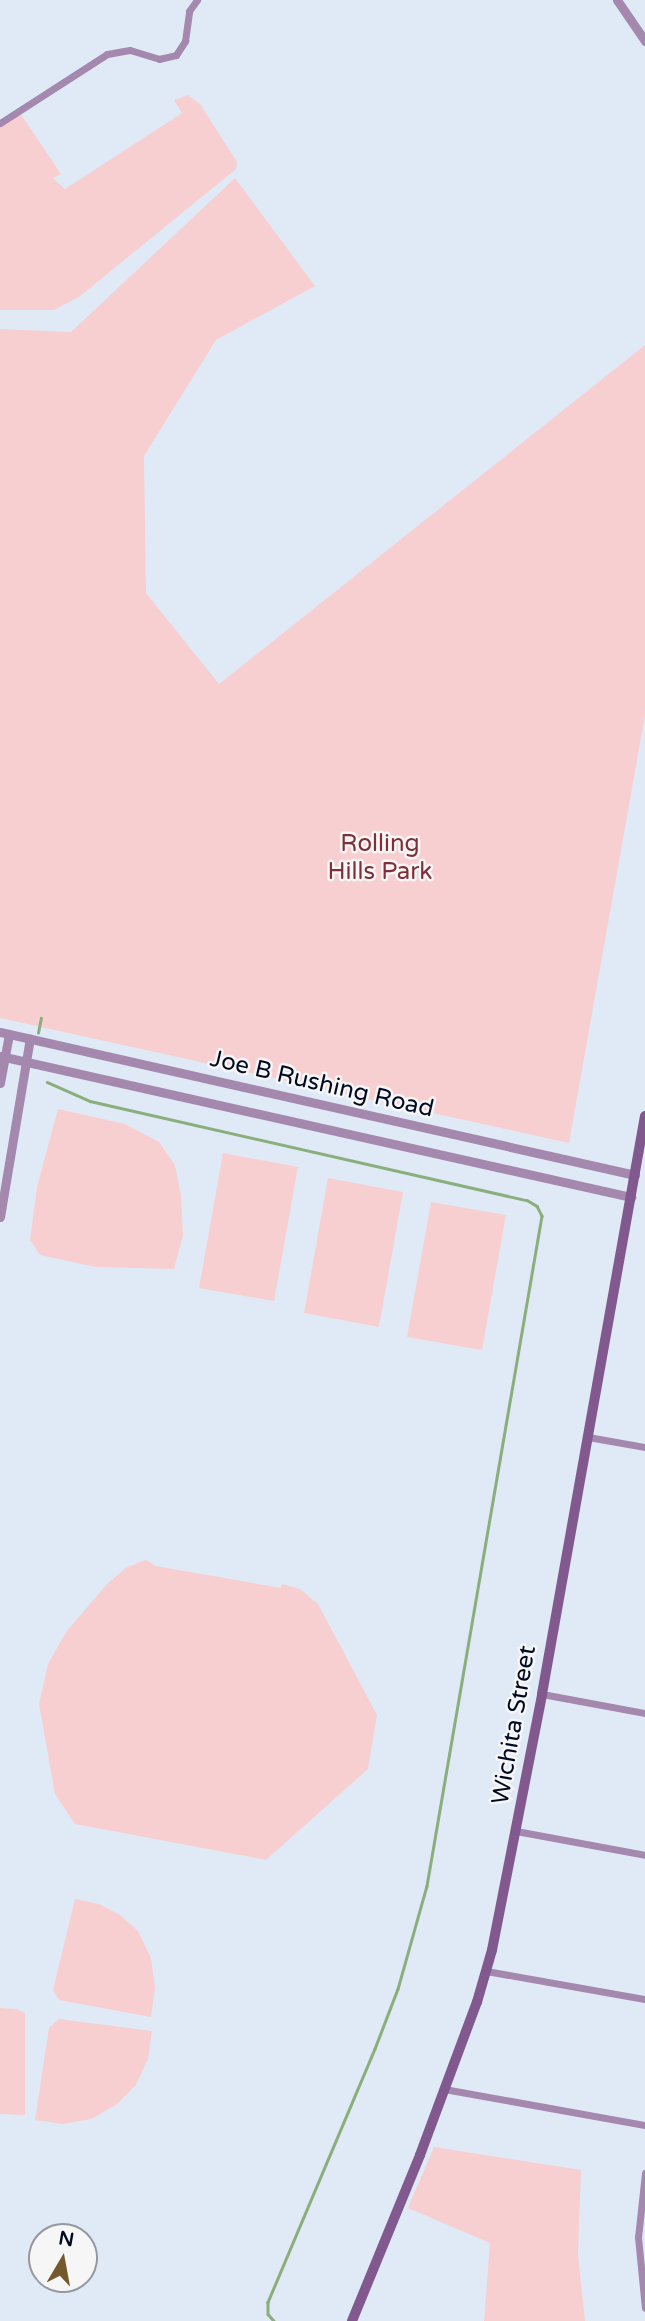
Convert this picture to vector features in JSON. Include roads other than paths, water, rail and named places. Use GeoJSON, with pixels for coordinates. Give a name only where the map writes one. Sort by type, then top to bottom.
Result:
{"type":"FeatureCollection","features":[{"type":"Feature","properties":{"kind":"main road","name":"Wichita Street"},"geometry":{"type":"LineString","coordinates":[[352,2321],[444,2089],[486,1971],[542,1694],[631,1197],[640,1176],[645,1116]]}},
{"type":"Feature","properties":{"kind":"street"},"geometry":{"type":"LineString","coordinates":[[0,123],[107,54],[130,50],[159,59],[176,55],[185,41],[189,11],[197,0]]}},
{"type":"Feature","properties":{"kind":"street"},"geometry":{"type":"LineString","coordinates":[[617,0],[645,41]]}},
{"type":"Feature","properties":{"kind":"street"},"geometry":{"type":"LineString","coordinates":[[0,1083],[5,1032]]}},
{"type":"Feature","properties":{"kind":"street","name":"Joe B Rushing Road"},"geometry":{"type":"LineString","coordinates":[[5,1032],[640,1176]]}},
{"type":"Feature","properties":{"kind":"street"},"geometry":{"type":"LineString","coordinates":[[0,1217],[30,1038]]}},
{"type":"Feature","properties":{"kind":"street","name":"Joe B Rushing Road"},"geometry":{"type":"LineString","coordinates":[[2,1057],[631,1197]]}},
{"type":"Feature","properties":{"kind":"street"},"geometry":{"type":"LineString","coordinates":[[588,1437],[645,1447]]}},
{"type":"Feature","properties":{"kind":"street"},"geometry":{"type":"LineString","coordinates":[[542,1694],[645,1713]]}},
{"type":"Feature","properties":{"kind":"street"},"geometry":{"type":"LineString","coordinates":[[516,1831],[645,1855]]}},
{"type":"Feature","properties":{"kind":"street"},"geometry":{"type":"LineString","coordinates":[[486,1971],[645,1999]]}},
{"type":"Feature","properties":{"kind":"street"},"geometry":{"type":"LineString","coordinates":[[444,2089],[645,2125]]}},
{"type":"Feature","properties":{"kind":"street"},"geometry":{"type":"LineString","coordinates":[[645,2173],[638,2237],[645,2308]]}},
{"type":"Feature","properties":{"kind":"waterway"},"geometry":{"type":"LineString","coordinates":[[38,1033],[41,1018]]}},
{"type":"Feature","properties":{"kind":"waterway"},"geometry":{"type":"LineString","coordinates":[[47,1082],[90,1101],[527,1200],[537,1206],[542,1216],[427,1886],[398,1989],[268,2302],[268,2314],[274,2321]]}},
{"type":"Feature","properties":{"kind":"park label","name":"Rolling Hills Park"},"geometry":{"type":"Point","coordinates":[380,858]}}]}
